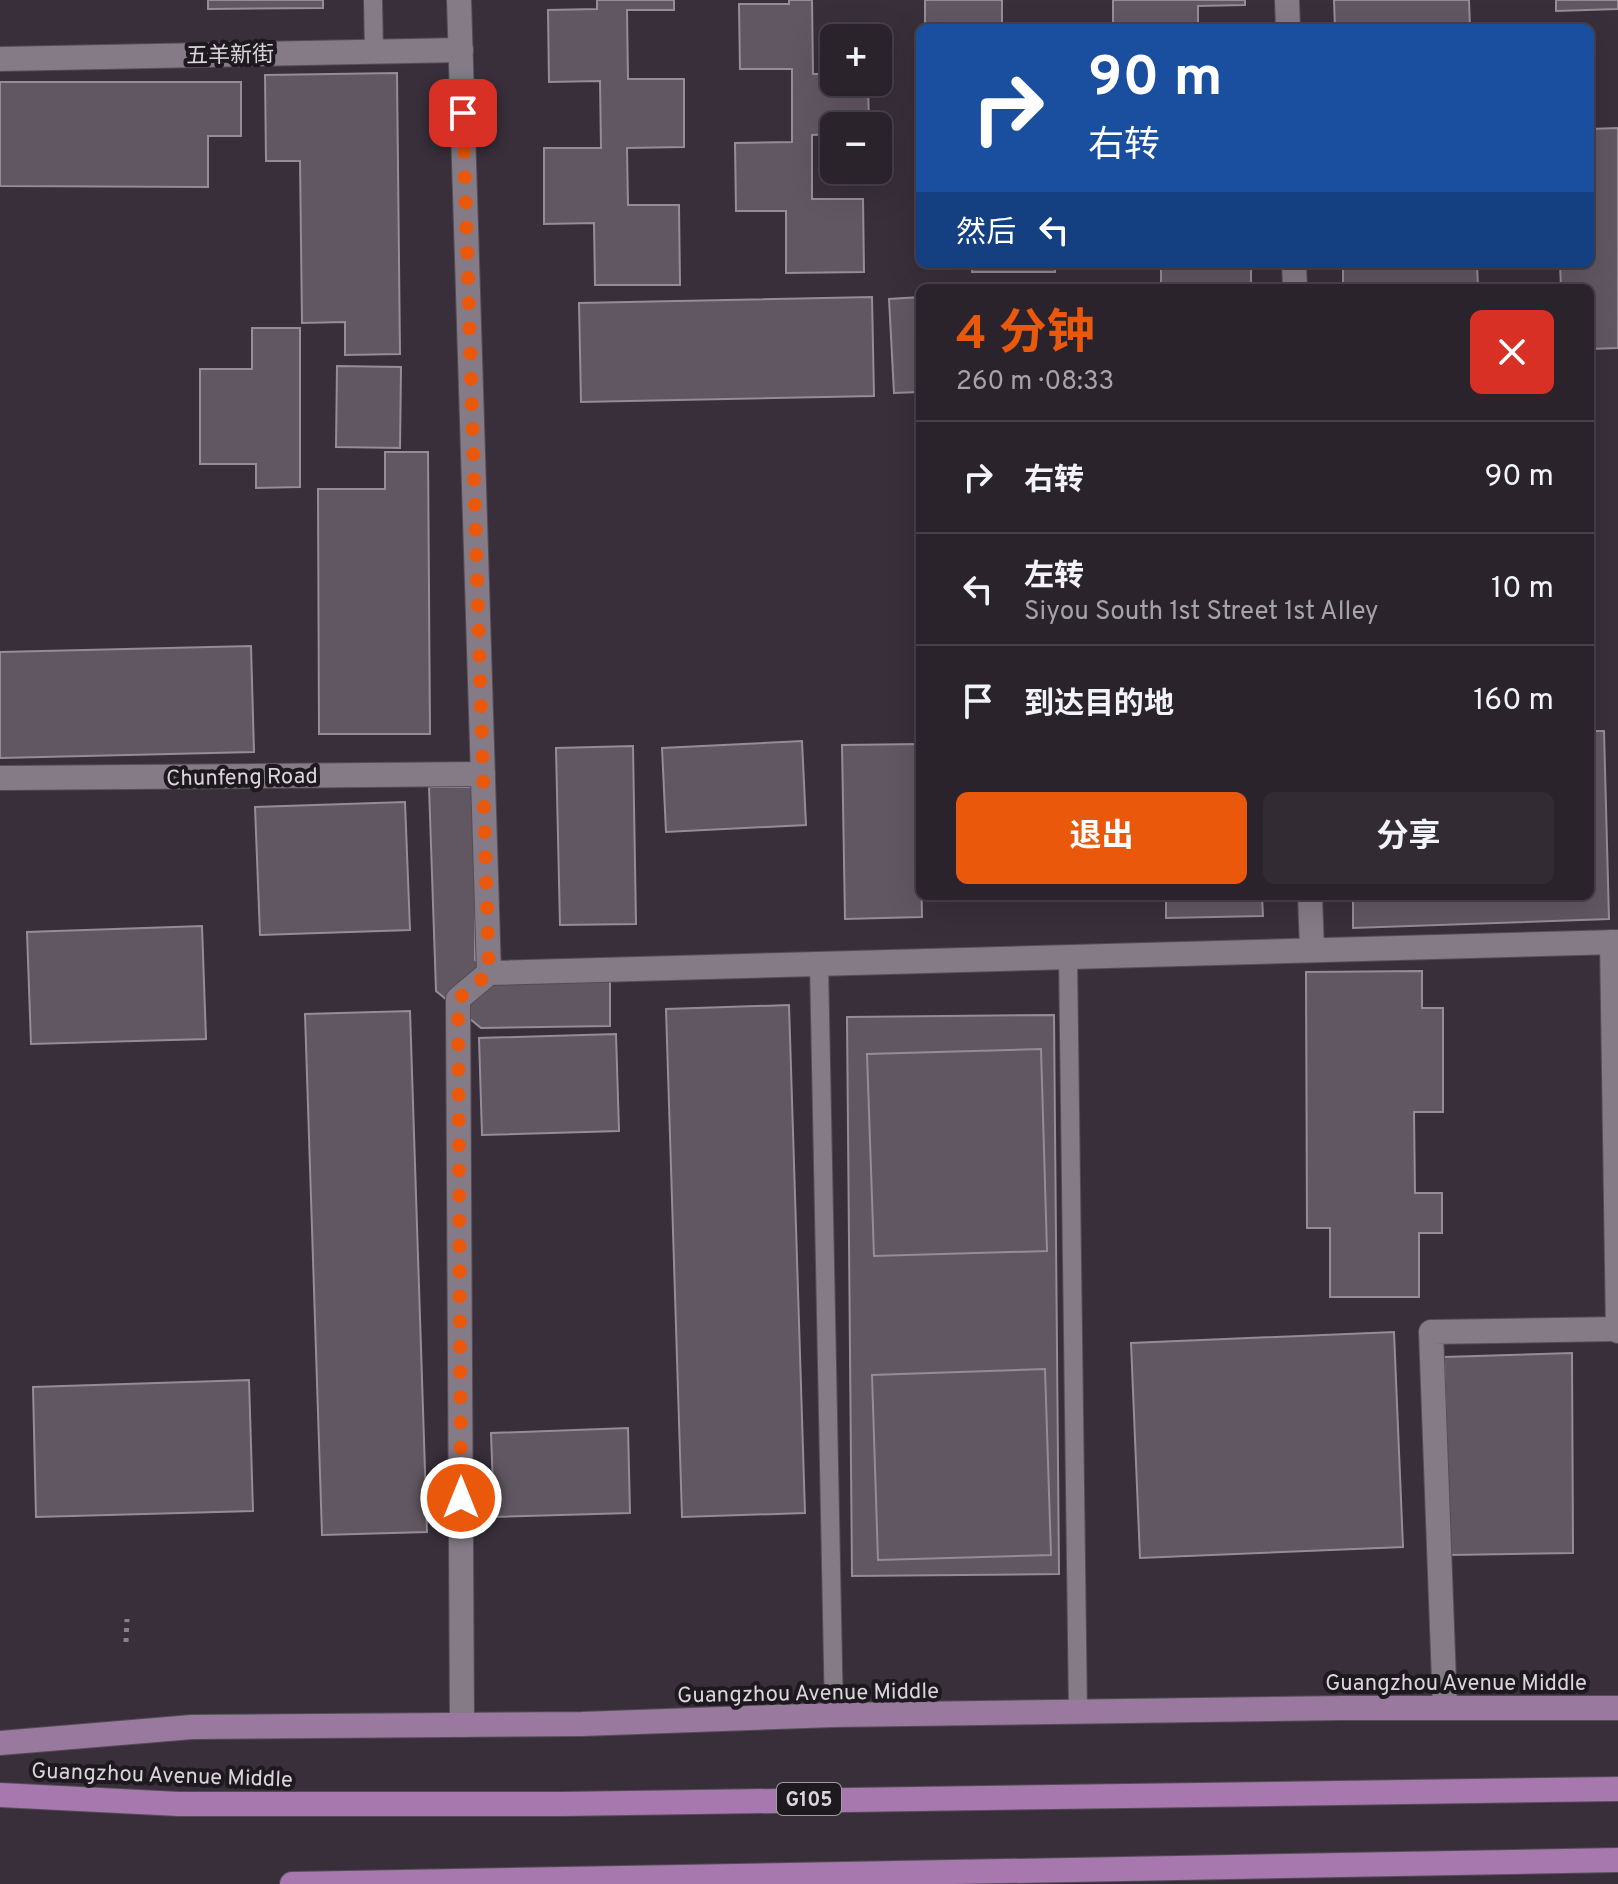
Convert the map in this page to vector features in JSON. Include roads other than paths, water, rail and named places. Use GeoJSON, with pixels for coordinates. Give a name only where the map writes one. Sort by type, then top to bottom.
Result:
{"type":"FeatureCollection","features":[{"type":"Feature","properties":{"kind":"highway","name":"Guangzhou Avenue Middle"},"geometry":{"type":"LineString","coordinates":[[0,1795],[179,1804],[561,1804],[1618,1789]]}},
{"type":"Feature","properties":{"kind":"highway"},"geometry":{"type":"LineString","coordinates":[[292,1884],[1618,1860]]}},
{"type":"Feature","properties":{"kind":"main road","name":"Guangzhou Avenue Middle"},"geometry":{"type":"LineString","coordinates":[[0,1743],[192,1727],[462,1725],[834,1715],[1618,1708]]}},
{"type":"Feature","properties":{"kind":"street"},"geometry":{"type":"LineString","coordinates":[[459,0],[489,973]]}},
{"type":"Feature","properties":{"kind":"street"},"geometry":{"type":"LineString","coordinates":[[1287,0],[1288,24]]}},
{"type":"Feature","properties":{"kind":"street","name":"五羊新街"},"geometry":{"type":"LineString","coordinates":[[0,59],[461,50]]}},
{"type":"Feature","properties":{"kind":"street","name":"Chunfeng Road"},"geometry":{"type":"LineString","coordinates":[[0,778],[483,774]]}},
{"type":"Feature","properties":{"kind":"street"},"geometry":{"type":"LineString","coordinates":[[1310,900],[1312,950]]}},
{"type":"Feature","properties":{"kind":"street"},"geometry":{"type":"LineString","coordinates":[[462,1725],[458,999],[489,973],[1615,942],[1618,1330],[1431,1332],[1445,1708]]}},
{"type":"Feature","properties":{"kind":"lane"},"geometry":{"type":"LineString","coordinates":[[373,0],[374,52]]}},
{"type":"Feature","properties":{"kind":"lane"},"geometry":{"type":"LineString","coordinates":[[1068,957],[1078,1714]]}},
{"type":"Feature","properties":{"kind":"lane"},"geometry":{"type":"LineString","coordinates":[[819,964],[834,1715]]}}]}
